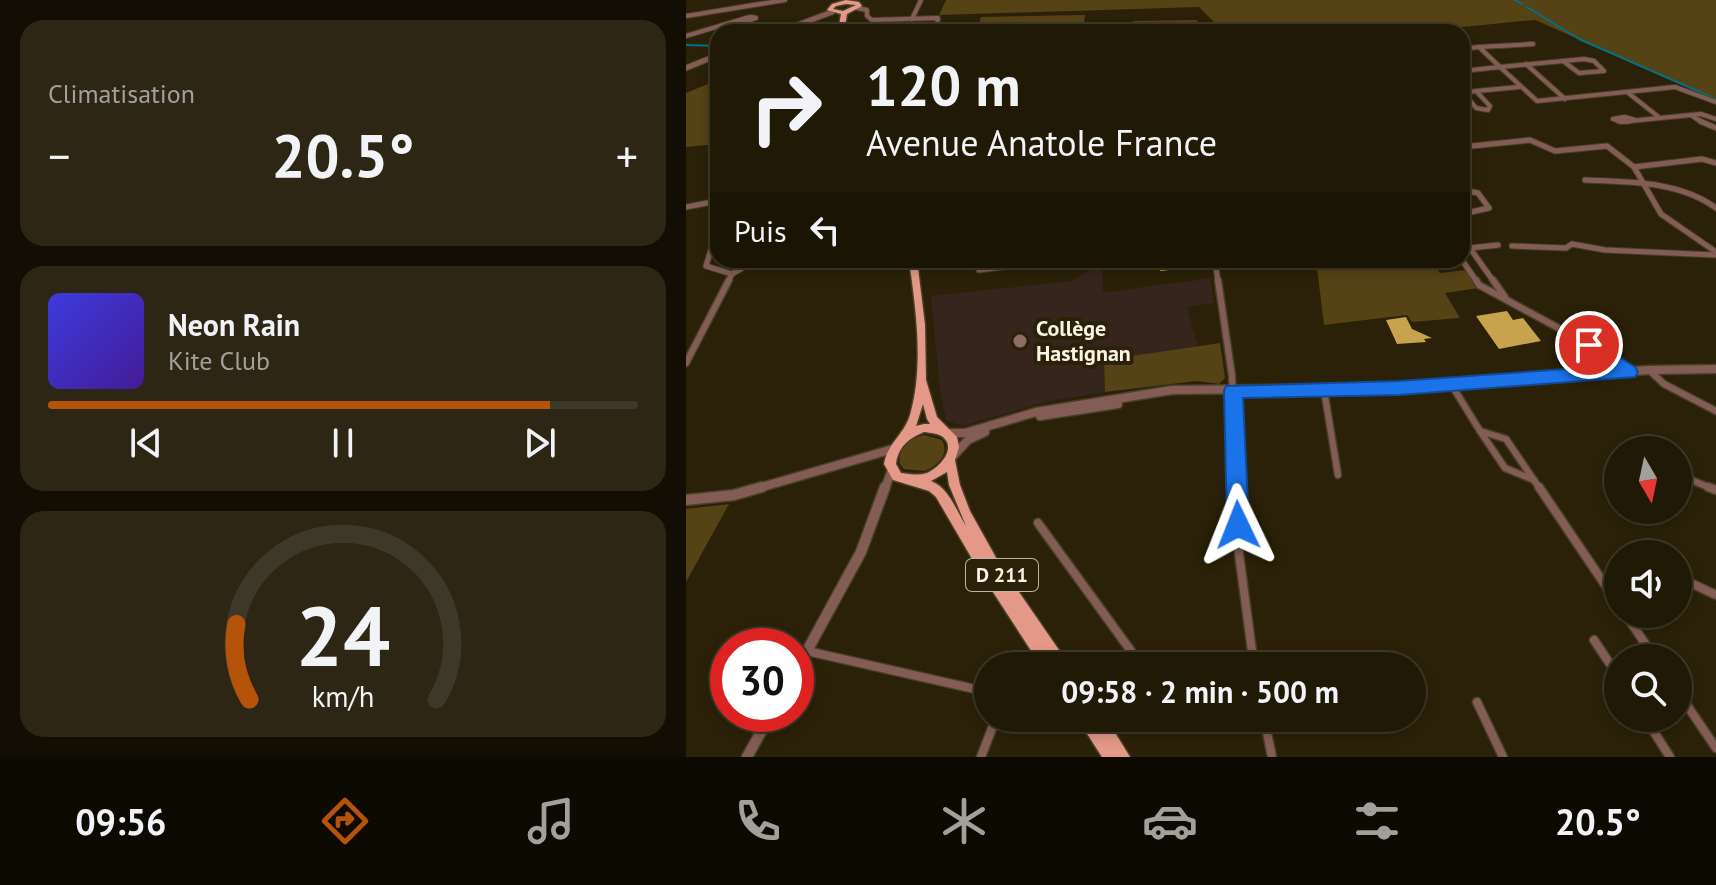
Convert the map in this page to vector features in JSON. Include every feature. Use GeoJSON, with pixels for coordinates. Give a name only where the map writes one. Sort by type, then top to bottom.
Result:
{"type":"FeatureCollection","features":[{"type":"Feature","properties":{"kind":"main road"},"geometry":{"type":"LineString","coordinates":[[836,2],[854,2],[859,5],[857,8],[844,13],[832,12],[831,7],[836,2]]}},
{"type":"Feature","properties":{"kind":"main road"},"geometry":{"type":"LineString","coordinates":[[842,24],[844,13]]}},
{"type":"Feature","properties":{"kind":"main road"},"geometry":{"type":"LineString","coordinates":[[914,268],[922,382],[932,419],[953,439],[952,458],[934,476],[908,480],[891,460],[914,420],[922,382]]}},
{"type":"Feature","properties":{"kind":"main road"},"geometry":{"type":"LineString","coordinates":[[906,435],[924,428],[945,431]]}},
{"type":"Feature","properties":{"kind":"main road","name":"D 211"},"geometry":{"type":"LineString","coordinates":[[952,458],[955,488],[970,522],[1054,652]]}},
{"type":"Feature","properties":{"kind":"main road","name":"D 211"},"geometry":{"type":"LineString","coordinates":[[908,480],[933,487],[940,493],[982,565],[1040,652]]}},
{"type":"Feature","properties":{"kind":"main road"},"geometry":{"type":"LineString","coordinates":[[1094,732],[1111,757]]}},
{"type":"Feature","properties":{"kind":"main road"},"geometry":{"type":"LineString","coordinates":[[1107,732],[1123,757]]}},
{"type":"Feature","properties":{"kind":"street"},"geometry":{"type":"LineString","coordinates":[[686,16],[785,0]]}},
{"type":"Feature","properties":{"kind":"street"},"geometry":{"type":"LineString","coordinates":[[912,19],[921,0]]}},
{"type":"Feature","properties":{"kind":"street"},"geometry":{"type":"LineString","coordinates":[[857,8],[867,10],[867,16],[872,20],[938,18],[937,24]]}},
{"type":"Feature","properties":{"kind":"street"},"geometry":{"type":"LineString","coordinates":[[800,24],[832,12]]}},
{"type":"Feature","properties":{"kind":"street"},"geometry":{"type":"LineString","coordinates":[[726,24],[746,18]]}},
{"type":"Feature","properties":{"kind":"street"},"geometry":{"type":"LineString","coordinates":[[686,36],[710,29]]}},
{"type":"Feature","properties":{"kind":"street"},"geometry":{"type":"LineString","coordinates":[[1470,48],[1533,44],[1501,46]]}},
{"type":"Feature","properties":{"kind":"street"},"geometry":{"type":"LineString","coordinates":[[1479,47],[1537,101],[1675,87],[1716,102]]}},
{"type":"Feature","properties":{"kind":"street"},"geometry":{"type":"LineString","coordinates":[[686,68],[710,58]]}},
{"type":"Feature","properties":{"kind":"street"},"geometry":{"type":"LineString","coordinates":[[1470,70],[1526,64],[1563,61],[1591,60],[1604,71],[1579,73],[1563,61]]}},
{"type":"Feature","properties":{"kind":"street"},"geometry":{"type":"LineString","coordinates":[[1526,64],[1565,99]]}},
{"type":"Feature","properties":{"kind":"street"},"geometry":{"type":"LineString","coordinates":[[1470,92],[1520,87]]}},
{"type":"Feature","properties":{"kind":"street"},"geometry":{"type":"LineString","coordinates":[[1470,101],[1476,108],[1488,110],[1490,106],[1476,91]]}},
{"type":"Feature","properties":{"kind":"street"},"geometry":{"type":"LineString","coordinates":[[1627,92],[1660,118]]}},
{"type":"Feature","properties":{"kind":"street"},"geometry":{"type":"LineString","coordinates":[[1635,120],[1705,114],[1716,119]]}},
{"type":"Feature","properties":{"kind":"street"},"geometry":{"type":"LineString","coordinates":[[1691,115],[1716,128]]}},
{"type":"Feature","properties":{"kind":"street"},"geometry":{"type":"LineString","coordinates":[[1470,146],[1530,140],[1555,151],[1605,146],[1634,167],[1661,214],[1716,253]]}},
{"type":"Feature","properties":{"kind":"street"},"geometry":{"type":"LineString","coordinates":[[1634,167],[1702,159],[1716,163]]}},
{"type":"Feature","properties":{"kind":"street"},"geometry":{"type":"LineString","coordinates":[[1585,180],[1633,182],[1705,196],[1716,208]]}},
{"type":"Feature","properties":{"kind":"street"},"geometry":{"type":"LineString","coordinates":[[1470,192],[1478,193],[1489,208],[1470,212]]}},
{"type":"Feature","properties":{"kind":"street"},"geometry":{"type":"LineString","coordinates":[[686,207],[710,202]]}},
{"type":"Feature","properties":{"kind":"street"},"geometry":{"type":"LineString","coordinates":[[1512,246],[1566,248],[1572,244],[1605,250],[1716,253]]}},
{"type":"Feature","properties":{"kind":"street"},"geometry":{"type":"LineString","coordinates":[[1470,248],[1498,245]]}},
{"type":"Feature","properties":{"kind":"street"},"geometry":{"type":"LineString","coordinates":[[1470,253],[1507,299]]}},
{"type":"Feature","properties":{"kind":"street"},"geometry":{"type":"LineString","coordinates":[[712,268],[732,274]]}},
{"type":"Feature","properties":{"kind":"street"},"geometry":{"type":"LineString","coordinates":[[686,363],[732,274],[742,268]]}},
{"type":"Feature","properties":{"kind":"street"},"geometry":{"type":"LineString","coordinates":[[979,270],[995,268]]}},
{"type":"Feature","properties":{"kind":"street"},"geometry":{"type":"LineString","coordinates":[[1216,268],[1233,391],[1239,554],[1252,652]]}},
{"type":"Feature","properties":{"kind":"street"},"geometry":{"type":"LineString","coordinates":[[1467,268],[1479,285],[1610,356],[1629,372]]}},
{"type":"Feature","properties":{"kind":"street"},"geometry":{"type":"LineString","coordinates":[[945,431],[965,433],[1036,412],[1188,389],[1324,390],[1649,370],[1716,369]]}},
{"type":"Feature","properties":{"kind":"street"},"geometry":{"type":"LineString","coordinates":[[1649,370],[1664,384],[1716,411]]}},
{"type":"Feature","properties":{"kind":"street"},"geometry":{"type":"LineString","coordinates":[[1451,384],[1505,468],[1534,481]]}},
{"type":"Feature","properties":{"kind":"street"},"geometry":{"type":"LineString","coordinates":[[1324,390],[1338,475]]}},
{"type":"Feature","properties":{"kind":"street"},"geometry":{"type":"LineString","coordinates":[[952,458],[968,440],[982,433],[1037,417],[1154,398],[1233,391]]}},
{"type":"Feature","properties":{"kind":"street"},"geometry":{"type":"LineString","coordinates":[[1480,431],[1506,439],[1604,584]]}},
{"type":"Feature","properties":{"kind":"street"},"geometry":{"type":"LineString","coordinates":[[686,500],[734,495],[868,458],[891,460],[884,493],[861,552],[814,638]]}},
{"type":"Feature","properties":{"kind":"street"},"geometry":{"type":"LineString","coordinates":[[884,493],[908,480]]}},
{"type":"Feature","properties":{"kind":"street"},"geometry":{"type":"LineString","coordinates":[[1692,480],[1716,490]]}},
{"type":"Feature","properties":{"kind":"street"},"geometry":{"type":"LineString","coordinates":[[1038,523],[1130,652]]}},
{"type":"Feature","properties":{"kind":"street"},"geometry":{"type":"LineString","coordinates":[[1692,584],[1716,595]]}},
{"type":"Feature","properties":{"kind":"street"},"geometry":{"type":"LineString","coordinates":[[1594,640],[1604,655]]}},
{"type":"Feature","properties":{"kind":"street"},"geometry":{"type":"LineString","coordinates":[[814,653],[974,689]]}},
{"type":"Feature","properties":{"kind":"street"},"geometry":{"type":"LineString","coordinates":[[1477,702],[1503,757]]}},
{"type":"Feature","properties":{"kind":"street"},"geometry":{"type":"LineString","coordinates":[[1692,713],[1716,748]]}},
{"type":"Feature","properties":{"kind":"street"},"geometry":{"type":"LineString","coordinates":[[747,757],[761,732]]}},
{"type":"Feature","properties":{"kind":"street"},"geometry":{"type":"LineString","coordinates":[[981,757],[991,732]]}},
{"type":"Feature","properties":{"kind":"street"},"geometry":{"type":"LineString","coordinates":[[1267,732],[1272,757]]}},
{"type":"Feature","properties":{"kind":"street"},"geometry":{"type":"LineString","coordinates":[[1654,732],[1670,757]]}},
{"type":"Feature","properties":{"kind":"shaded area"},"geometry":{"type":"Polygon","coordinates":[[[946,0],[1716,0],[1716,100],[1535,20],[1470,26],[1216,24],[1199,7],[939,15],[946,0]]]}},
{"type":"Feature","properties":{"kind":"shaded area"},"geometry":{"type":"Polygon","coordinates":[[[1085,15],[1084,24],[979,24],[981,17],[1085,15]]]}},
{"type":"Feature","properties":{"kind":"shaded area"},"geometry":{"type":"Polygon","coordinates":[[[1197,20],[1197,24],[1133,24],[1133,21],[1197,20]]]}},
{"type":"Feature","properties":{"kind":"shaded area"},"geometry":{"type":"Polygon","coordinates":[[[710,83],[710,145],[686,147],[686,93],[710,83]]]}},
{"type":"Feature","properties":{"kind":"shaded area","name":"Collège Hastignan"},"geometry":{"type":"Polygon","coordinates":[[[1092,268],[1102,268],[1103,293],[1210,278],[1214,303],[1187,307],[1198,346],[1105,360],[1105,392],[1049,401],[962,426],[946,420],[931,296],[1071,281],[1092,268]]]}},
{"type":"Feature","properties":{"kind":"shaded area"},"geometry":{"type":"Polygon","coordinates":[[[1317,268],[1436,268],[1440,273],[1467,270],[1478,288],[1445,293],[1460,318],[1412,322],[1407,315],[1324,325],[1317,268]]]}},
{"type":"Feature","properties":{"kind":"shaded area"},"geometry":{"type":"Polygon","coordinates":[[[1220,343],[1225,378],[1219,384],[1197,381],[1105,392],[1104,360],[1220,343]]]}},
{"type":"Feature","properties":{"kind":"shaded area"},"geometry":{"type":"Polygon","coordinates":[[[924,435],[942,440],[944,455],[925,471],[904,469],[900,464],[902,449],[924,435]]]}},
{"type":"Feature","properties":{"kind":"shaded area"},"geometry":{"type":"Polygon","coordinates":[[[729,504],[686,582],[686,509],[729,504]]]}},
{"type":"Feature","properties":{"kind":"building"},"geometry":{"type":"Polygon","coordinates":[[[1157,268],[1186,268],[1161,271],[1157,268]]]}},
{"type":"Feature","properties":{"kind":"building"},"geometry":{"type":"Polygon","coordinates":[[[1507,311],[1513,320],[1523,318],[1541,341],[1499,349],[1476,316],[1507,311]]]}},
{"type":"Feature","properties":{"kind":"building"},"geometry":{"type":"Polygon","coordinates":[[[1406,317],[1412,329],[1432,338],[1424,339],[1426,342],[1397,344],[1386,320],[1406,317]]]}},
{"type":"Feature","properties":{"kind":"waterway"},"geometry":{"type":"LineString","coordinates":[[1515,0],[1522,4]]}},
{"type":"Feature","properties":{"kind":"waterway"},"geometry":{"type":"LineString","coordinates":[[1527,7],[1579,39],[1716,99]]}},
{"type":"Feature","properties":{"kind":"waterway"},"geometry":{"type":"LineString","coordinates":[[686,45],[710,46]]}},
{"type":"Feature","properties":{"kind":"place","name":"Collège Hastignan"},"geometry":{"type":"Point","coordinates":[1020,341]}},
{"type":"Feature","properties":{"kind":"route"},"geometry":{"type":"LineString","coordinates":[[1238,525],[1233,391],[1399,388],[1629,372],[1610,356],[1589,345]]}}]}
